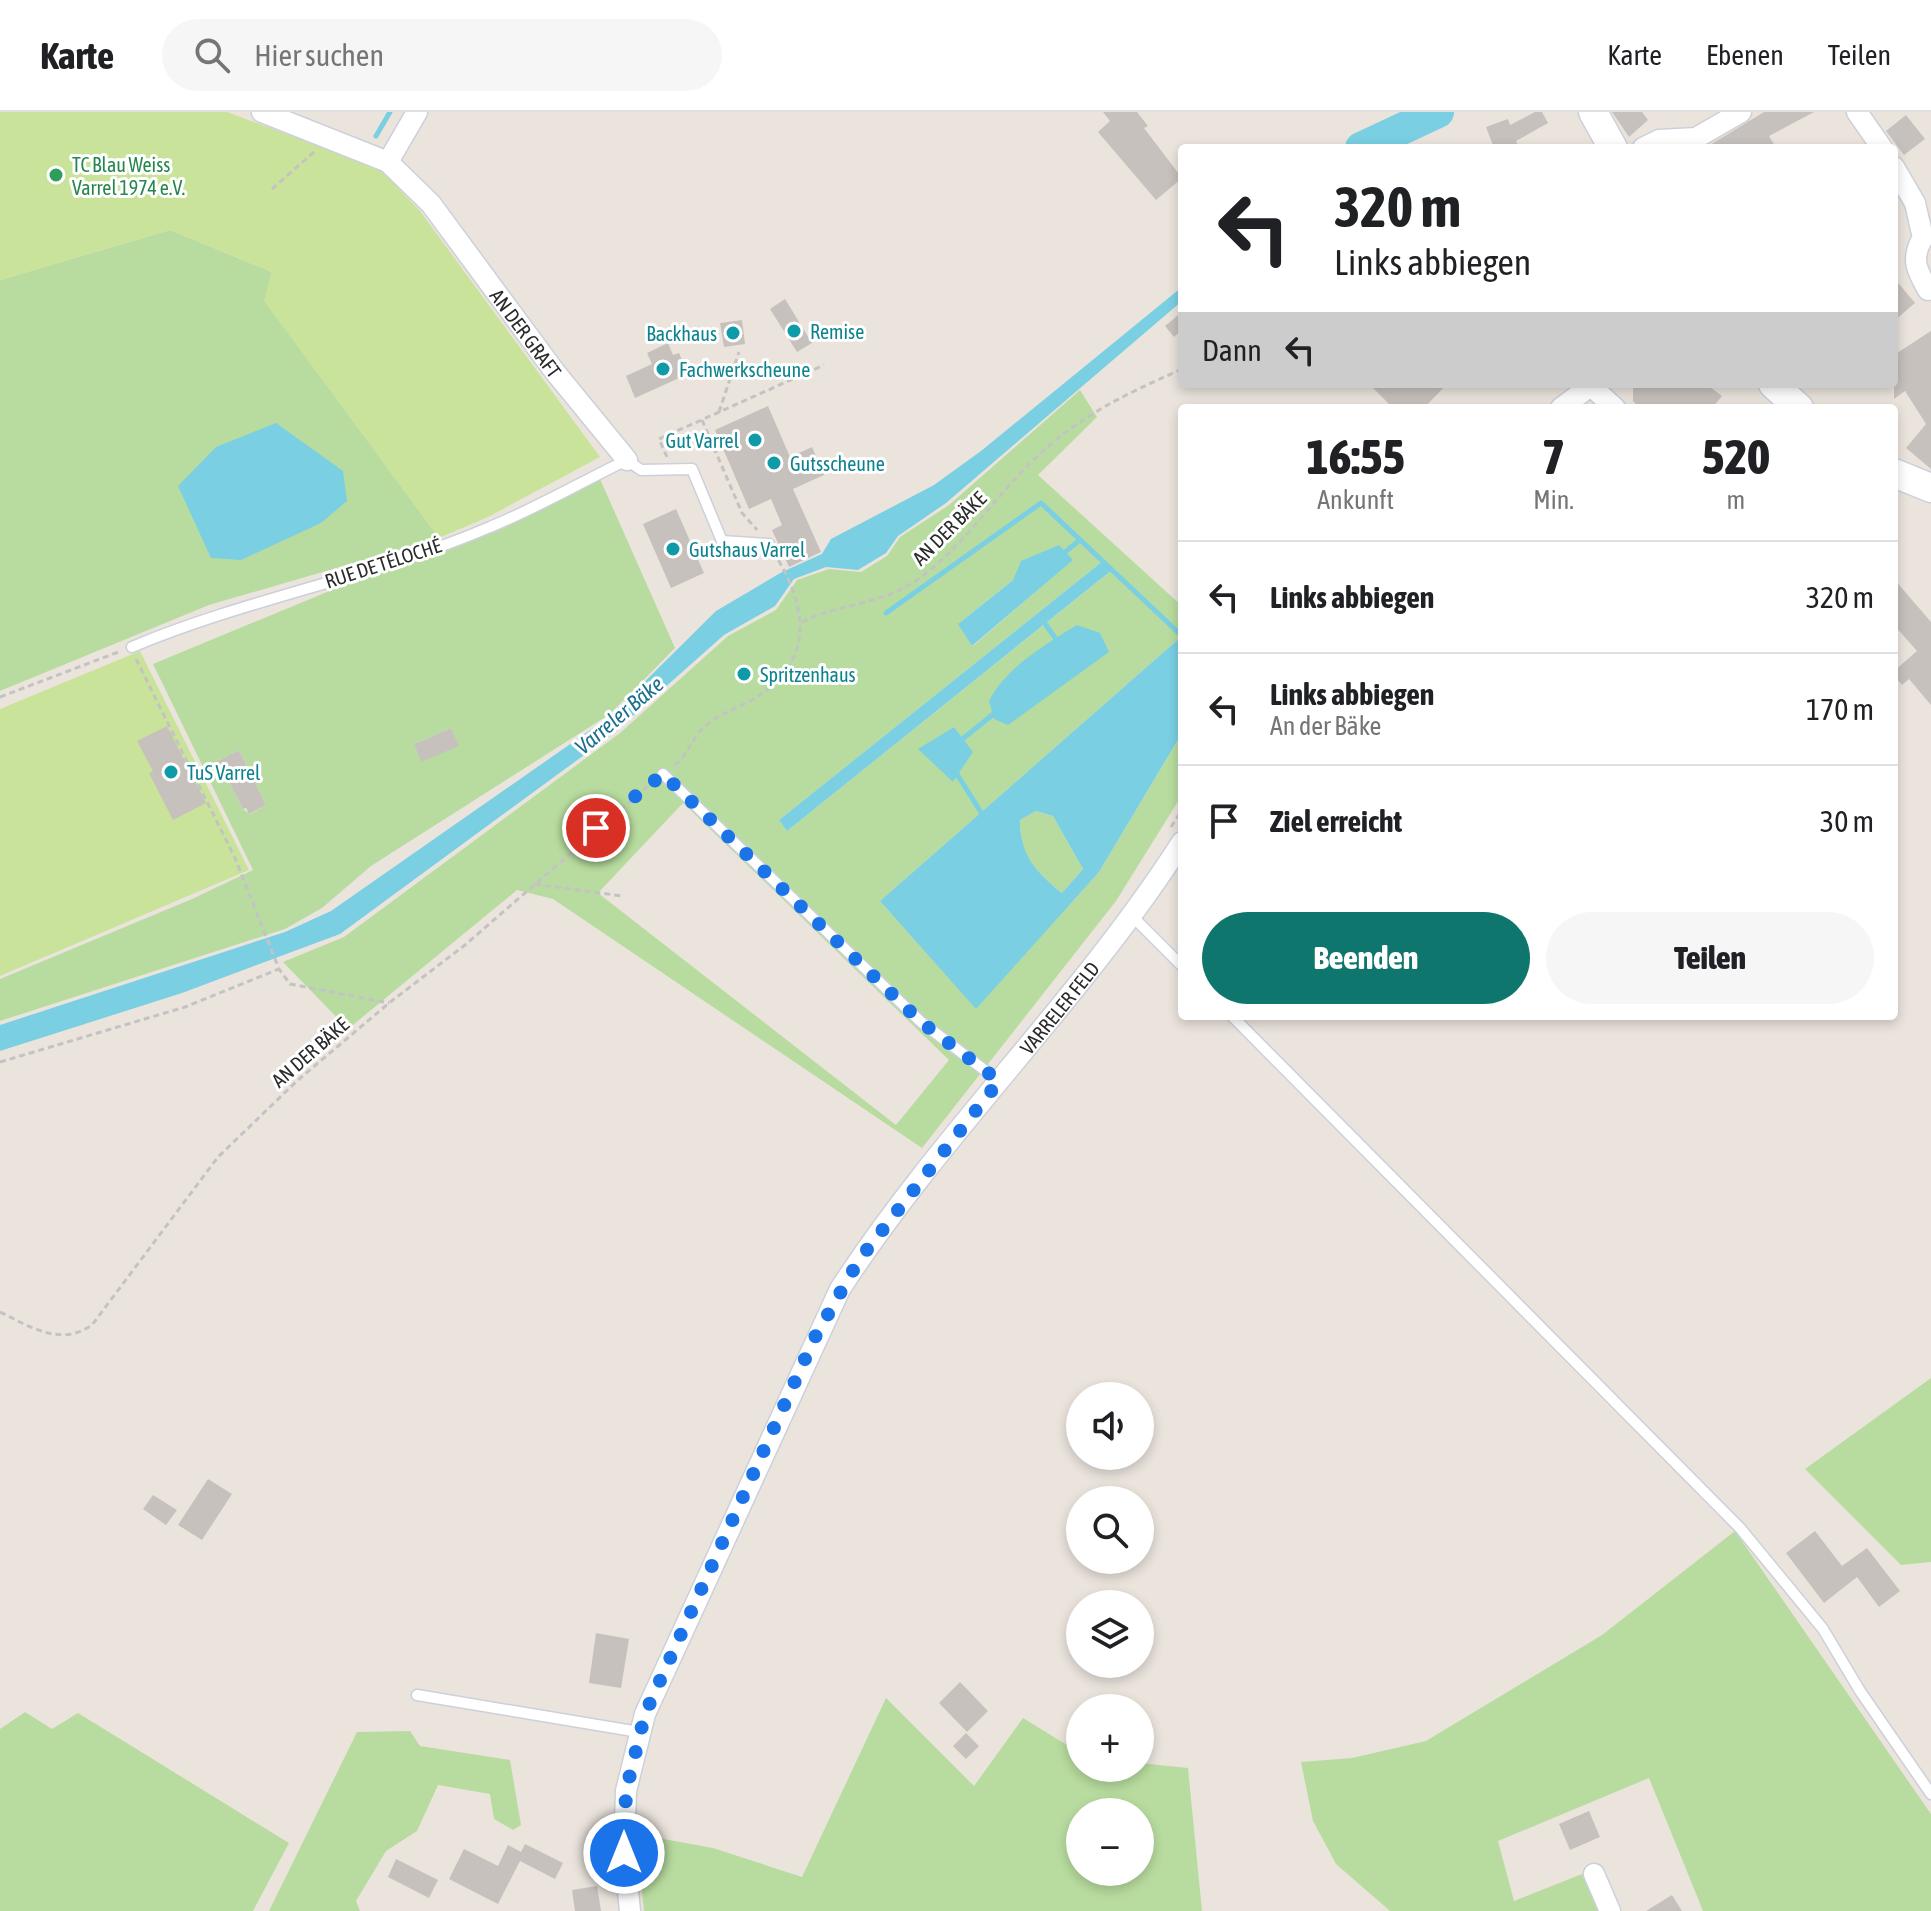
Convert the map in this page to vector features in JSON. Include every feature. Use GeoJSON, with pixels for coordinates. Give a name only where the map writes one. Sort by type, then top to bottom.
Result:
{"type":"FeatureCollection","features":[{"type":"Feature","properties":{"kind":"main road"},"geometry":{"type":"LineString","coordinates":[[1593,112],[1611,144]]}},
{"type":"Feature","properties":{"kind":"main road"},"geometry":{"type":"LineString","coordinates":[[1777,388],[1795,404]]}},
{"type":"Feature","properties":{"kind":"main road"},"geometry":{"type":"LineString","coordinates":[[1898,475],[1931,488]]}},
{"type":"Feature","properties":{"kind":"street"},"geometry":{"type":"LineString","coordinates":[[262,112],[388,162],[417,112]]}},
{"type":"Feature","properties":{"kind":"street"},"geometry":{"type":"LineString","coordinates":[[1651,144],[1659,140],[1696,138],[1741,112]]}},
{"type":"Feature","properties":{"kind":"street"},"geometry":{"type":"LineString","coordinates":[[1857,112],[1879,144]]}},
{"type":"Feature","properties":{"kind":"street","name":"AN DER GRAFT"},"geometry":{"type":"LineString","coordinates":[[388,162],[431,204],[627,460]]}},
{"type":"Feature","properties":{"kind":"street"},"geometry":{"type":"LineString","coordinates":[[1898,174],[1915,203],[1923,238],[1916,249],[1915,268],[1928,290],[1931,289]]}},
{"type":"Feature","properties":{"kind":"street"},"geometry":{"type":"LineString","coordinates":[[1918,217],[1931,236]]}},
{"type":"Feature","properties":{"kind":"street"},"geometry":{"type":"LineString","coordinates":[[1566,404],[1588,388]]}},
{"type":"Feature","properties":{"kind":"street"},"geometry":{"type":"LineString","coordinates":[[1595,388],[1611,404]]}},
{"type":"Feature","properties":{"kind":"street","name":"VARRELER FELD"},"geometry":{"type":"LineString","coordinates":[[630,1911],[623,1822],[629,1772],[639,1732],[741,1498],[840,1289],[1131,915],[1178,848]]}},
{"type":"Feature","properties":{"kind":"street"},"geometry":{"type":"LineString","coordinates":[[1594,1874],[1610,1911]]}},
{"type":"Feature","properties":{"kind":"lane"},"geometry":{"type":"LineString","coordinates":[[627,460],[641,470],[692,469],[722,541],[769,544]]}},
{"type":"Feature","properties":{"kind":"lane","name":"RUE DE TÉLOCHÉ"},"geometry":{"type":"LineString","coordinates":[[132,647],[223,612],[352,575],[490,528],[627,460]]}},
{"type":"Feature","properties":{"kind":"lane"},"geometry":{"type":"LineString","coordinates":[[663,774],[921,1022],[999,1081]]}},
{"type":"Feature","properties":{"kind":"lane"},"geometry":{"type":"LineString","coordinates":[[1131,915],[1178,962]]}},
{"type":"Feature","properties":{"kind":"lane"},"geometry":{"type":"LineString","coordinates":[[1236,1020],[1740,1528],[1823,1629],[1860,1691],[1931,1794]]}},
{"type":"Feature","properties":{"kind":"lane"},"geometry":{"type":"LineString","coordinates":[[417,1695],[639,1732]]}},
{"type":"Feature","properties":{"kind":"path"},"geometry":{"type":"LineString","coordinates":[[272,189],[308,159],[327,137]]}},
{"type":"Feature","properties":{"kind":"path"},"geometry":{"type":"LineString","coordinates":[[719,412],[739,352]]}},
{"type":"Feature","properties":{"kind":"path"},"geometry":{"type":"LineString","coordinates":[[668,461],[659,439],[824,365]]}},
{"type":"Feature","properties":{"kind":"path","name":"AN DER BÄKE"},"geometry":{"type":"LineString","coordinates":[[802,622],[831,608],[864,605],[892,596],[923,576],[1028,466],[1079,421],[1104,405],[1178,371]]}},
{"type":"Feature","properties":{"kind":"path"},"geometry":{"type":"LineString","coordinates":[[680,762],[705,726],[765,692],[797,649],[802,622],[794,589],[769,544],[742,513],[702,420]]}},
{"type":"Feature","properties":{"kind":"path"},"geometry":{"type":"LineString","coordinates":[[0,697],[132,647],[235,858],[263,933],[278,967],[290,984],[389,1003]]}},
{"type":"Feature","properties":{"kind":"path","name":"AN DER BÄKE"},"geometry":{"type":"LineString","coordinates":[[0,1312],[50,1336],[80,1333],[92,1325],[218,1157],[298,1080],[389,1003],[465,945],[663,774]]}},
{"type":"Feature","properties":{"kind":"path"},"geometry":{"type":"LineString","coordinates":[[532,884],[622,896]]}},
{"type":"Feature","properties":{"kind":"path"},"geometry":{"type":"LineString","coordinates":[[0,1062],[185,1007],[278,967]]}},
{"type":"Feature","properties":{"kind":"green space"},"geometry":{"type":"Polygon","coordinates":[[[0,112],[227,112],[380,169],[420,211],[600,457],[488,517],[439,538],[264,301],[272,272],[170,230],[0,280],[0,112]]]}},
{"type":"Feature","properties":{"kind":"green space"},"geometry":{"type":"Polygon","coordinates":[[[170,230],[272,272],[265,301],[439,538],[209,605],[0,691],[0,280],[170,230]]]}},
{"type":"Feature","properties":{"kind":"green space"},"geometry":{"type":"Polygon","coordinates":[[[1080,390],[1097,417],[1038,475],[1178,602],[1178,640],[880,901],[976,1008],[1099,872],[1178,740],[1178,801],[1116,901],[922,1148],[553,899],[517,890],[348,1029],[283,962],[344,937],[620,733],[728,636],[776,610],[797,580],[829,569],[861,572],[887,556],[900,537],[949,505],[1080,390]],[[1072,560],[1014,579],[959,623],[972,646],[973,646],[1072,560]],[[1103,561],[779,820],[787,831],[1111,571],[1103,561]],[[954,727],[953,781],[972,753],[954,727]],[[683,803],[598,893],[896,1125],[949,1060],[683,803]]]}},
{"type":"Feature","properties":{"kind":"green space"},"geometry":{"type":"Polygon","coordinates":[[[600,479],[675,648],[610,714],[371,866],[322,908],[285,929],[0,1021],[0,979],[192,899],[253,870],[153,664],[600,479]],[[451,728],[414,744],[421,761],[458,746],[451,728]],[[239,750],[218,761],[243,809],[250,814],[266,805],[239,750]]]}},
{"type":"Feature","properties":{"kind":"green space"},"geometry":{"type":"Polygon","coordinates":[[[140,651],[249,870],[0,976],[0,709],[140,651]]]}},
{"type":"Feature","properties":{"kind":"green space"},"geometry":{"type":"Polygon","coordinates":[[[1036,811],[1053,816],[1083,869],[1062,893],[1037,870],[1023,844],[1020,820],[1036,811]]]}},
{"type":"Feature","properties":{"kind":"green space"},"geometry":{"type":"Polygon","coordinates":[[[1931,1378],[1931,1562],[1901,1565],[1805,1469],[1931,1378]]]}},
{"type":"Feature","properties":{"kind":"green space"},"geometry":{"type":"Polygon","coordinates":[[[1735,1531],[1931,1814],[1931,1911],[1703,1911],[1649,1778],[1498,1841],[1514,1901],[1582,1874],[1598,1911],[1390,1911],[1336,1864],[1313,1821],[1301,1762],[1352,1758],[1426,1741],[1602,1635],[1735,1531]]]}},
{"type":"Feature","properties":{"kind":"green space"},"geometry":{"type":"Polygon","coordinates":[[[886,1698],[974,1786],[1023,1718],[1066,1744],[1066,1782],[1154,1782],[1154,1764],[1188,1768],[1202,1911],[644,1911],[636,1834],[713,1848],[802,1877],[886,1698]]]}},
{"type":"Feature","properties":{"kind":"green space"},"geometry":{"type":"Polygon","coordinates":[[[25,1712],[52,1729],[78,1713],[289,1843],[253,1911],[0,1911],[0,1729],[25,1712]]]}},
{"type":"Feature","properties":{"kind":"green space"},"geometry":{"type":"Polygon","coordinates":[[[410,1731],[420,1746],[510,1760],[521,1825],[513,1830],[494,1819],[490,1794],[438,1785],[417,1831],[386,1851],[356,1901],[360,1911],[269,1911],[357,1732],[410,1731]]]}},
{"type":"Feature","properties":{"kind":"water"},"geometry":{"type":"Polygon","coordinates":[[[1178,290],[1178,304],[946,503],[898,536],[886,553],[858,570],[826,567],[794,579],[775,606],[724,635],[610,736],[340,934],[182,993],[0,1051],[0,1025],[285,932],[331,911],[609,717],[716,611],[782,572],[822,554],[831,539],[934,485],[981,451],[1178,290]]]}},
{"type":"Feature","properties":{"kind":"water"},"geometry":{"type":"Polygon","coordinates":[[[276,423],[343,471],[347,501],[321,523],[241,560],[211,558],[178,486],[216,447],[276,423]]]}},
{"type":"Feature","properties":{"kind":"water"},"geometry":{"type":"Polygon","coordinates":[[[1059,545],[1073,560],[972,646],[958,624],[1013,580],[1021,561],[1059,545]]]}},
{"type":"Feature","properties":{"kind":"water"},"geometry":{"type":"Polygon","coordinates":[[[1103,561],[1112,570],[787,831],[779,820],[1103,561]]]}},
{"type":"Feature","properties":{"kind":"water"},"geometry":{"type":"Polygon","coordinates":[[[1077,625],[1100,633],[1109,652],[1008,725],[994,719],[989,701],[1005,678],[1027,658],[1077,625]]]}},
{"type":"Feature","properties":{"kind":"water"},"geometry":{"type":"Polygon","coordinates":[[[1178,640],[1178,740],[1099,872],[976,1009],[880,901],[1178,640]],[[1036,811],[1020,820],[1026,853],[1044,877],[1062,893],[1083,869],[1053,816],[1036,811]]]}},
{"type":"Feature","properties":{"kind":"water"},"geometry":{"type":"Polygon","coordinates":[[[954,727],[973,752],[953,782],[918,749],[954,727]]]}},
{"type":"Feature","properties":{"kind":"building"},"geometry":{"type":"Polygon","coordinates":[[[1103,112],[1137,112],[1148,126],[1144,128],[1178,173],[1178,181],[1156,200],[1098,132],[1110,121],[1103,112]]]}},
{"type":"Feature","properties":{"kind":"building"},"geometry":{"type":"Polygon","coordinates":[[[1535,112],[1542,112],[1548,123],[1516,141],[1517,144],[1492,144],[1486,127],[1508,119],[1510,125],[1535,112]]]}},
{"type":"Feature","properties":{"kind":"building"},"geometry":{"type":"Polygon","coordinates":[[[1612,112],[1642,112],[1648,120],[1629,137],[1612,112]]]}},
{"type":"Feature","properties":{"kind":"building"},"geometry":{"type":"Polygon","coordinates":[[[1764,112],[1814,112],[1769,136],[1774,144],[1712,144],[1764,112]]]}},
{"type":"Feature","properties":{"kind":"building"},"geometry":{"type":"Polygon","coordinates":[[[1906,115],[1925,139],[1904,155],[1886,131],[1906,115]]]}},
{"type":"Feature","properties":{"kind":"building"},"geometry":{"type":"Polygon","coordinates":[[[1898,283],[1915,303],[1898,318],[1898,283]]]}},
{"type":"Feature","properties":{"kind":"building","name":"Remise"},"geometry":{"type":"Polygon","coordinates":[[[785,299],[812,343],[797,352],[770,309],[785,299]]]}},
{"type":"Feature","properties":{"kind":"building"},"geometry":{"type":"Polygon","coordinates":[[[1178,315],[1178,334],[1174,337],[1165,326],[1178,315]]]}},
{"type":"Feature","properties":{"kind":"building","name":"Backhaus"},"geometry":{"type":"Polygon","coordinates":[[[742,320],[745,344],[724,347],[720,323],[742,320]]]}},
{"type":"Feature","properties":{"kind":"building"},"geometry":{"type":"Polygon","coordinates":[[[1931,331],[1931,469],[1906,448],[1926,424],[1905,391],[1894,399],[1894,388],[1898,388],[1898,352],[1931,331]]]}},
{"type":"Feature","properties":{"kind":"building","name":"Fachwerkscheune"},"geometry":{"type":"Polygon","coordinates":[[[668,343],[673,355],[679,353],[688,374],[635,398],[626,376],[652,364],[647,353],[668,343]]]}},
{"type":"Feature","properties":{"kind":"building"},"geometry":{"type":"Polygon","coordinates":[[[1373,388],[1443,388],[1428,404],[1389,404],[1373,388]]]}},
{"type":"Feature","properties":{"kind":"building"},"geometry":{"type":"Polygon","coordinates":[[[1633,388],[1711,388],[1722,396],[1715,404],[1636,404],[1633,388]]]}},
{"type":"Feature","properties":{"kind":"building","name":"Gutsscheune"},"geometry":{"type":"Polygon","coordinates":[[[768,406],[790,457],[812,447],[824,475],[793,489],[821,552],[789,567],[772,530],[782,525],[771,499],[749,509],[715,430],[768,406]]]}},
{"type":"Feature","properties":{"kind":"building","name":"Gutshaus Varrel"},"geometry":{"type":"Polygon","coordinates":[[[676,509],[704,573],[671,588],[643,524],[676,509]]]}},
{"type":"Feature","properties":{"kind":"building"},"geometry":{"type":"Polygon","coordinates":[[[1898,584],[1931,622],[1931,705],[1909,679],[1902,685],[1898,680],[1898,668],[1917,651],[1898,630],[1898,584]]]}},
{"type":"Feature","properties":{"kind":"building","name":"TuS Varrel"},"geometry":{"type":"Polygon","coordinates":[[[167,726],[206,803],[173,820],[137,741],[167,726]]]}},
{"type":"Feature","properties":{"kind":"building"},"geometry":{"type":"Polygon","coordinates":[[[451,728],[459,746],[421,762],[414,744],[451,728]]]}},
{"type":"Feature","properties":{"kind":"building"},"geometry":{"type":"Polygon","coordinates":[[[239,750],[266,805],[249,814],[246,808],[243,809],[218,761],[239,750]]]}},
{"type":"Feature","properties":{"kind":"building"},"geometry":{"type":"Polygon","coordinates":[[[208,1479],[232,1494],[202,1540],[178,1525],[208,1479]]]}},
{"type":"Feature","properties":{"kind":"building"},"geometry":{"type":"Polygon","coordinates":[[[153,1495],[177,1510],[166,1525],[143,1509],[153,1495]]]}},
{"type":"Feature","properties":{"kind":"building"},"geometry":{"type":"Polygon","coordinates":[[[1815,1531],[1842,1566],[1867,1548],[1900,1591],[1879,1607],[1857,1577],[1824,1603],[1786,1553],[1815,1531]]]}},
{"type":"Feature","properties":{"kind":"building"},"geometry":{"type":"Polygon","coordinates":[[[596,1633],[629,1639],[621,1688],[589,1683],[596,1633]]]}},
{"type":"Feature","properties":{"kind":"building"},"geometry":{"type":"Polygon","coordinates":[[[960,1682],[988,1711],[967,1732],[939,1703],[960,1682]]]}},
{"type":"Feature","properties":{"kind":"building"},"geometry":{"type":"Polygon","coordinates":[[[966,1733],[979,1746],[966,1759],[953,1746],[966,1733]]]}},
{"type":"Feature","properties":{"kind":"building"},"geometry":{"type":"Polygon","coordinates":[[[1589,1811],[1600,1837],[1570,1850],[1559,1824],[1589,1811]]]}},
{"type":"Feature","properties":{"kind":"building"},"geometry":{"type":"Polygon","coordinates":[[[525,1844],[563,1863],[555,1879],[520,1861],[498,1904],[449,1879],[464,1849],[498,1866],[508,1845],[521,1852],[525,1844]]]}},
{"type":"Feature","properties":{"kind":"building"},"geometry":{"type":"Polygon","coordinates":[[[396,1859],[438,1880],[429,1898],[388,1877],[396,1859]]]}},
{"type":"Feature","properties":{"kind":"building"},"geometry":{"type":"Polygon","coordinates":[[[597,1886],[601,1911],[575,1911],[572,1890],[597,1886]]]}},
{"type":"Feature","properties":{"kind":"building"},"geometry":{"type":"Polygon","coordinates":[[[1672,1895],[1682,1911],[1646,1911],[1672,1895]]]}},
{"type":"Feature","properties":{"kind":"waterway"},"geometry":{"type":"LineString","coordinates":[[376,136],[390,112]]}},
{"type":"Feature","properties":{"kind":"waterway","name":"Varreler Bäke"},"geometry":{"type":"LineString","coordinates":[[1370,144],[1438,112]]}},
{"type":"Feature","properties":{"kind":"waterway"},"geometry":{"type":"LineString","coordinates":[[886,613],[1041,503],[1178,632]]}},
{"type":"Feature","properties":{"kind":"waterway"},"geometry":{"type":"LineString","coordinates":[[1065,552],[1080,540]]}},
{"type":"Feature","properties":{"kind":"waterway"},"geometry":{"type":"LineString","coordinates":[[1046,625],[1058,642]]}},
{"type":"Feature","properties":{"kind":"waterway"},"geometry":{"type":"LineString","coordinates":[[960,741],[996,712]]}},
{"type":"Feature","properties":{"kind":"waterway"},"geometry":{"type":"LineString","coordinates":[[955,771],[982,814]]}},
{"type":"Feature","properties":{"kind":"place","name":"TC Blau Weiss Varrel 1974 e.V."},"geometry":{"type":"Point","coordinates":[56,175]}},
{"type":"Feature","properties":{"kind":"place","name":"Remise"},"geometry":{"type":"Point","coordinates":[794,331]}},
{"type":"Feature","properties":{"kind":"place","name":"Backhaus"},"geometry":{"type":"Point","coordinates":[733,333]}},
{"type":"Feature","properties":{"kind":"place","name":"Fachwerkscheune"},"geometry":{"type":"Point","coordinates":[663,369]}},
{"type":"Feature","properties":{"kind":"place","name":"Gut Varrel"},"geometry":{"type":"Point","coordinates":[755,440]}},
{"type":"Feature","properties":{"kind":"place","name":"Gutsscheune"},"geometry":{"type":"Point","coordinates":[774,463]}},
{"type":"Feature","properties":{"kind":"place","name":"Gutshaus Varrel"},"geometry":{"type":"Point","coordinates":[673,549]}},
{"type":"Feature","properties":{"kind":"place","name":"Spritzenhaus"},"geometry":{"type":"Point","coordinates":[744,674]}},
{"type":"Feature","properties":{"kind":"place","name":"TuS Varrel"},"geometry":{"type":"Point","coordinates":[171,772]}},
{"type":"Feature","properties":{"kind":"route"},"geometry":{"type":"LineString","coordinates":[[596,828],[663,774],[921,1022],[999,1081],[859,1260],[814,1339],[645,1714],[633,1752],[626,1791],[624,1853]]}}]}
